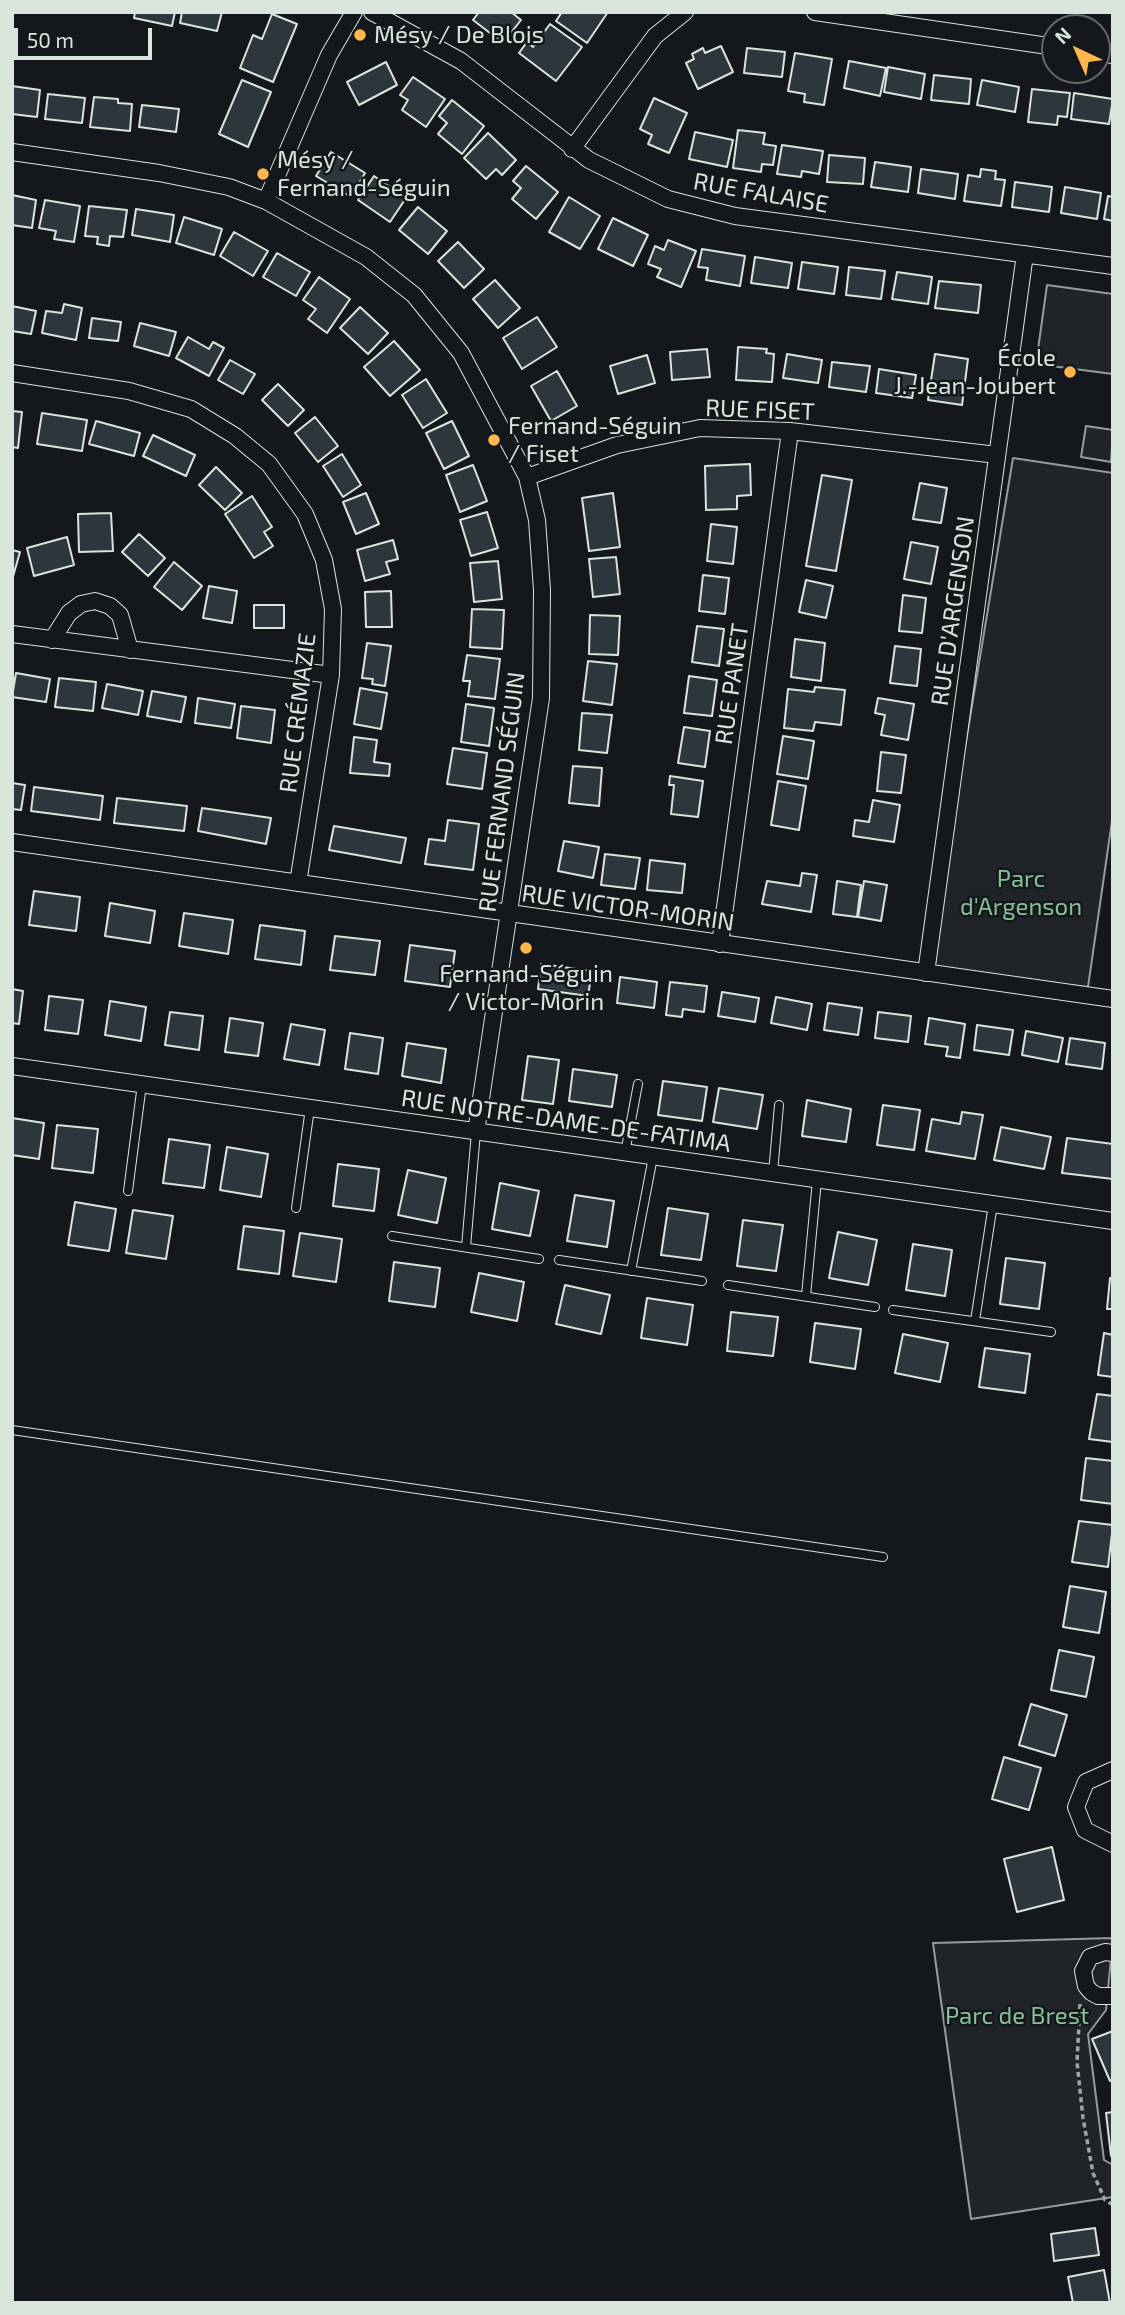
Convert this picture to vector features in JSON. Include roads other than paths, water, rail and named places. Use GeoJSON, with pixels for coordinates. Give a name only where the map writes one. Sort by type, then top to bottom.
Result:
{"type":"FeatureCollection","features":[{"type":"Feature","properties":{"kind":"street"},"geometry":{"type":"LineString","coordinates":[[266,201],[326,62],[354,12]]}},
{"type":"Feature","properties":{"kind":"street","name":"RUE FALAISE"},"geometry":{"type":"LineString","coordinates":[[372,12],[461,61],[572,149],[631,184],[668,199],[713,212],[1113,266]]}},
{"type":"Feature","properties":{"kind":"street"},"geometry":{"type":"LineString","coordinates":[[572,149],[654,36],[685,12]]}},
{"type":"Feature","properties":{"kind":"street"},"geometry":{"type":"LineString","coordinates":[[815,12],[1041,45]]}},
{"type":"Feature","properties":{"kind":"street","name":"RUE FERNAND SÉGUIN"},"geometry":{"type":"LineString","coordinates":[[12,152],[182,176],[229,187],[266,201],[366,257],[414,295],[461,353],[527,477],[537,520],[542,590],[541,698],[476,1132]]}},
{"type":"Feature","properties":{"kind":"street","name":"RUE D'ARGENSON"},"geometry":{"type":"LineString","coordinates":[[926,973],[1024,254]]}},
{"type":"Feature","properties":{"kind":"street","name":"RUE CRÉMAZIE"},"geometry":{"type":"LineString","coordinates":[[12,373],[129,391],[191,409],[234,436],[269,464],[305,514],[324,560],[333,609],[331,675],[298,883]]}},
{"type":"Feature","properties":{"kind":"street","name":"RUE FISET"},"geometry":{"type":"LineString","coordinates":[[527,477],[617,444],[700,428],[790,431],[997,455]]}},
{"type":"Feature","properties":{"kind":"street","name":"RUE PANET"},"geometry":{"type":"LineString","coordinates":[[720,944],[790,431]]}},
{"type":"Feature","properties":{"kind":"street"},"geometry":{"type":"LineString","coordinates":[[52,640],[69,613],[81,604],[95,601],[110,606],[120,615],[130,650]]}},
{"type":"Feature","properties":{"kind":"street"},"geometry":{"type":"LineString","coordinates":[[12,634],[331,675]]}},
{"type":"Feature","properties":{"kind":"street","name":"RUE VICTOR-MORIN"},"geometry":{"type":"LineString","coordinates":[[12,842],[1113,999]]}},
{"type":"Feature","properties":{"kind":"street","name":"RUE NOTRE-DAME-DE-FATIMA"},"geometry":{"type":"LineString","coordinates":[[12,1066],[1113,1221]]}},
{"type":"Feature","properties":{"kind":"street"},"geometry":{"type":"LineString","coordinates":[[1113,1770],[1086,1783],[1080,1791],[1076,1807],[1085,1830],[1113,1844]]}},
{"type":"Feature","properties":{"kind":"street"},"geometry":{"type":"LineString","coordinates":[[1111,1948],[1097,1954],[1085,1964],[1083,1979],[1090,1992],[1098,1996],[1113,1996]]}},
{"type":"Feature","properties":{"kind":"lane"},"geometry":{"type":"LineString","coordinates":[[128,1191],[142,1084]]}},
{"type":"Feature","properties":{"kind":"lane"},"geometry":{"type":"LineString","coordinates":[[625,1153],[638,1084]]}},
{"type":"Feature","properties":{"kind":"lane"},"geometry":{"type":"LineString","coordinates":[[772,1173],[779,1105]]}},
{"type":"Feature","properties":{"kind":"lane"},"geometry":{"type":"LineString","coordinates":[[296,1208],[310,1108]]}},
{"type":"Feature","properties":{"kind":"lane"},"geometry":{"type":"LineString","coordinates":[[466,1247],[476,1132]]}},
{"type":"Feature","properties":{"kind":"lane"},"geometry":{"type":"LineString","coordinates":[[631,1271],[653,1157]]}},
{"type":"Feature","properties":{"kind":"lane"},"geometry":{"type":"LineString","coordinates":[[806,1296],[817,1180]]}},
{"type":"Feature","properties":{"kind":"lane"},"geometry":{"type":"LineString","coordinates":[[975,1321],[993,1204]]}},
{"type":"Feature","properties":{"kind":"lane"},"geometry":{"type":"LineString","coordinates":[[391,1236],[538,1259]]}},
{"type":"Feature","properties":{"kind":"lane"},"geometry":{"type":"LineString","coordinates":[[559,1260],[702,1281]]}},
{"type":"Feature","properties":{"kind":"lane"},"geometry":{"type":"LineString","coordinates":[[728,1285],[875,1307]]}},
{"type":"Feature","properties":{"kind":"lane"},"geometry":{"type":"LineString","coordinates":[[893,1310],[1051,1332]]}},
{"type":"Feature","properties":{"kind":"lane"},"geometry":{"type":"LineString","coordinates":[[12,1430],[883,1557]]}},
{"type":"Feature","properties":{"kind":"place","name":"Mésy / De Blois"},"geometry":{"type":"Point","coordinates":[360,35]}},
{"type":"Feature","properties":{"kind":"place","name":"Mésy / Fernand-Séguin"},"geometry":{"type":"Point","coordinates":[263,174]}},
{"type":"Feature","properties":{"kind":"place","name":"École J.-Jean-Joubert"},"geometry":{"type":"Point","coordinates":[1070,372]}},
{"type":"Feature","properties":{"kind":"place","name":"Fernand-Séguin / Fiset"},"geometry":{"type":"Point","coordinates":[494,440]}},
{"type":"Feature","properties":{"kind":"place","name":"Fernand-Séguin / Victor-Morin"},"geometry":{"type":"Point","coordinates":[526,948]}},
{"type":"Feature","properties":{"kind":"park label","name":"Parc d'Argenson"},"geometry":{"type":"Point","coordinates":[1021,893]}},
{"type":"Feature","properties":{"kind":"park label","name":"Parc de Brest"},"geometry":{"type":"Point","coordinates":[1017,2016]}}]}
